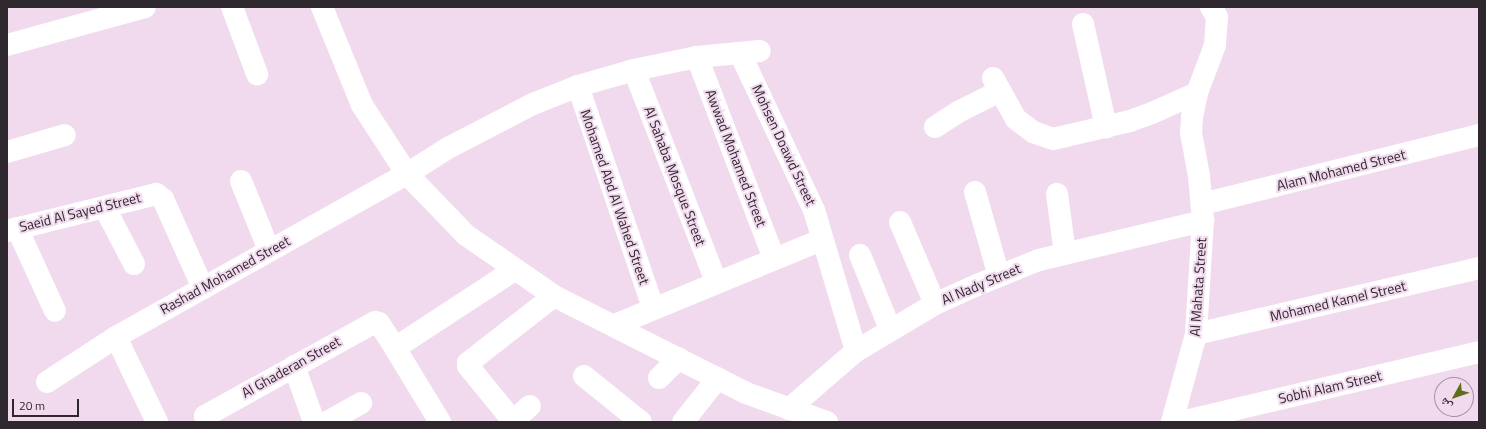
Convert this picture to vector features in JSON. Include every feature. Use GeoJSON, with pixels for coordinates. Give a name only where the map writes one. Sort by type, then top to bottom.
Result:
{"type":"FeatureCollection","features":[{"type":"Feature","properties":{"kind":"street"},"geometry":{"type":"LineString","coordinates":[[7,45],[145,7]]}},
{"type":"Feature","properties":{"kind":"street"},"geometry":{"type":"LineString","coordinates":[[232,7],[258,74]]}},
{"type":"Feature","properties":{"kind":"street"},"geometry":{"type":"LineString","coordinates":[[322,7],[362,105],[408,174],[466,235],[514,270],[554,296],[616,324],[746,393],[796,415],[827,422]]}},
{"type":"Feature","properties":{"kind":"street","name":"Al Mahata Street"},"geometry":{"type":"LineString","coordinates":[[1172,422],[1196,334],[1202,213],[1191,133],[1197,93],[1215,45],[1217,17],[1211,7]]}},
{"type":"Feature","properties":{"kind":"street"},"geometry":{"type":"LineString","coordinates":[[1082,24],[1106,127]]}},
{"type":"Feature","properties":{"kind":"street","name":"Rashad Mohamed Street"},"geometry":{"type":"LineString","coordinates":[[47,382],[116,337],[269,250],[408,174],[490,124],[578,86],[634,70],[697,58],[750,52]]}},
{"type":"Feature","properties":{"kind":"street","name":"Mohsen Doawd Street"},"geometry":{"type":"LineString","coordinates":[[750,52],[814,210],[821,240],[856,351]]}},
{"type":"Feature","properties":{"kind":"street","name":"Awwad Mohamed Street"},"geometry":{"type":"LineString","coordinates":[[697,58],[774,259]]}},
{"type":"Feature","properties":{"kind":"street","name":"Al Sahaba Mosque Street"},"geometry":{"type":"LineString","coordinates":[[634,70],[716,281]]}},
{"type":"Feature","properties":{"kind":"street"},"geometry":{"type":"LineString","coordinates":[[935,127],[996,85],[1016,119],[1033,132],[1053,139],[1106,127],[1152,113],[1197,93]]}},
{"type":"Feature","properties":{"kind":"street","name":"Mohamed Abd Al Wahed Street"},"geometry":{"type":"LineString","coordinates":[[578,86],[653,308]]}},
{"type":"Feature","properties":{"kind":"street"},"geometry":{"type":"LineString","coordinates":[[7,152],[65,135]]}},
{"type":"Feature","properties":{"kind":"street","name":"Alam Mohamed Street"},"geometry":{"type":"LineString","coordinates":[[1202,213],[1478,138]]}},
{"type":"Feature","properties":{"kind":"street"},"geometry":{"type":"LineString","coordinates":[[241,181],[269,250]]}},
{"type":"Feature","properties":{"kind":"street"},"geometry":{"type":"LineString","coordinates":[[975,192],[999,276]]}},
{"type":"Feature","properties":{"kind":"street","name":"Saeid Al Sayed Street"},"geometry":{"type":"LineString","coordinates":[[12,230],[105,208],[153,194],[164,199],[203,288]]}},
{"type":"Feature","properties":{"kind":"street"},"geometry":{"type":"LineString","coordinates":[[1057,194],[1065,253]]}},
{"type":"Feature","properties":{"kind":"street"},"geometry":{"type":"LineString","coordinates":[[105,208],[134,264]]}},
{"type":"Feature","properties":{"kind":"street","name":"Al Nady Street"},"geometry":{"type":"LineString","coordinates":[[796,415],[856,351],[890,329],[935,304],[999,276],[1065,253],[1202,213]]}},
{"type":"Feature","properties":{"kind":"street"},"geometry":{"type":"LineString","coordinates":[[900,222],[935,304]]}},
{"type":"Feature","properties":{"kind":"street"},"geometry":{"type":"LineString","coordinates":[[12,230],[55,311]]}},
{"type":"Feature","properties":{"kind":"street"},"geometry":{"type":"LineString","coordinates":[[616,324],[716,281],[821,240]]}},
{"type":"Feature","properties":{"kind":"street"},"geometry":{"type":"LineString","coordinates":[[860,255],[890,329]]}},
{"type":"Feature","properties":{"kind":"street","name":"Mohamed Kamel Street"},"geometry":{"type":"LineString","coordinates":[[1196,334],[1479,268]]}},
{"type":"Feature","properties":{"kind":"street"},"geometry":{"type":"LineString","coordinates":[[440,422],[395,348],[514,270]]}},
{"type":"Feature","properties":{"kind":"street"},"geometry":{"type":"LineString","coordinates":[[530,406],[512,422],[467,364],[554,296]]}},
{"type":"Feature","properties":{"kind":"street","name":"Al Ghaderan Street"},"geometry":{"type":"LineString","coordinates":[[205,416],[371,322],[379,323],[395,348]]}},
{"type":"Feature","properties":{"kind":"street"},"geometry":{"type":"LineString","coordinates":[[116,337],[157,422]]}},
{"type":"Feature","properties":{"kind":"street","name":"Sobhi Alam Street"},"geometry":{"type":"LineString","coordinates":[[1181,422],[1479,352]]}},
{"type":"Feature","properties":{"kind":"street"},"geometry":{"type":"LineString","coordinates":[[659,378],[679,358]]}},
{"type":"Feature","properties":{"kind":"street"},"geometry":{"type":"LineString","coordinates":[[294,366],[314,422]]}},
{"type":"Feature","properties":{"kind":"street"},"geometry":{"type":"LineString","coordinates":[[584,376],[641,422]]}},
{"type":"Feature","properties":{"kind":"street"},"geometry":{"type":"LineString","coordinates":[[683,422],[718,378]]}},
{"type":"Feature","properties":{"kind":"street"},"geometry":{"type":"LineString","coordinates":[[327,422],[361,403]]}}]}
